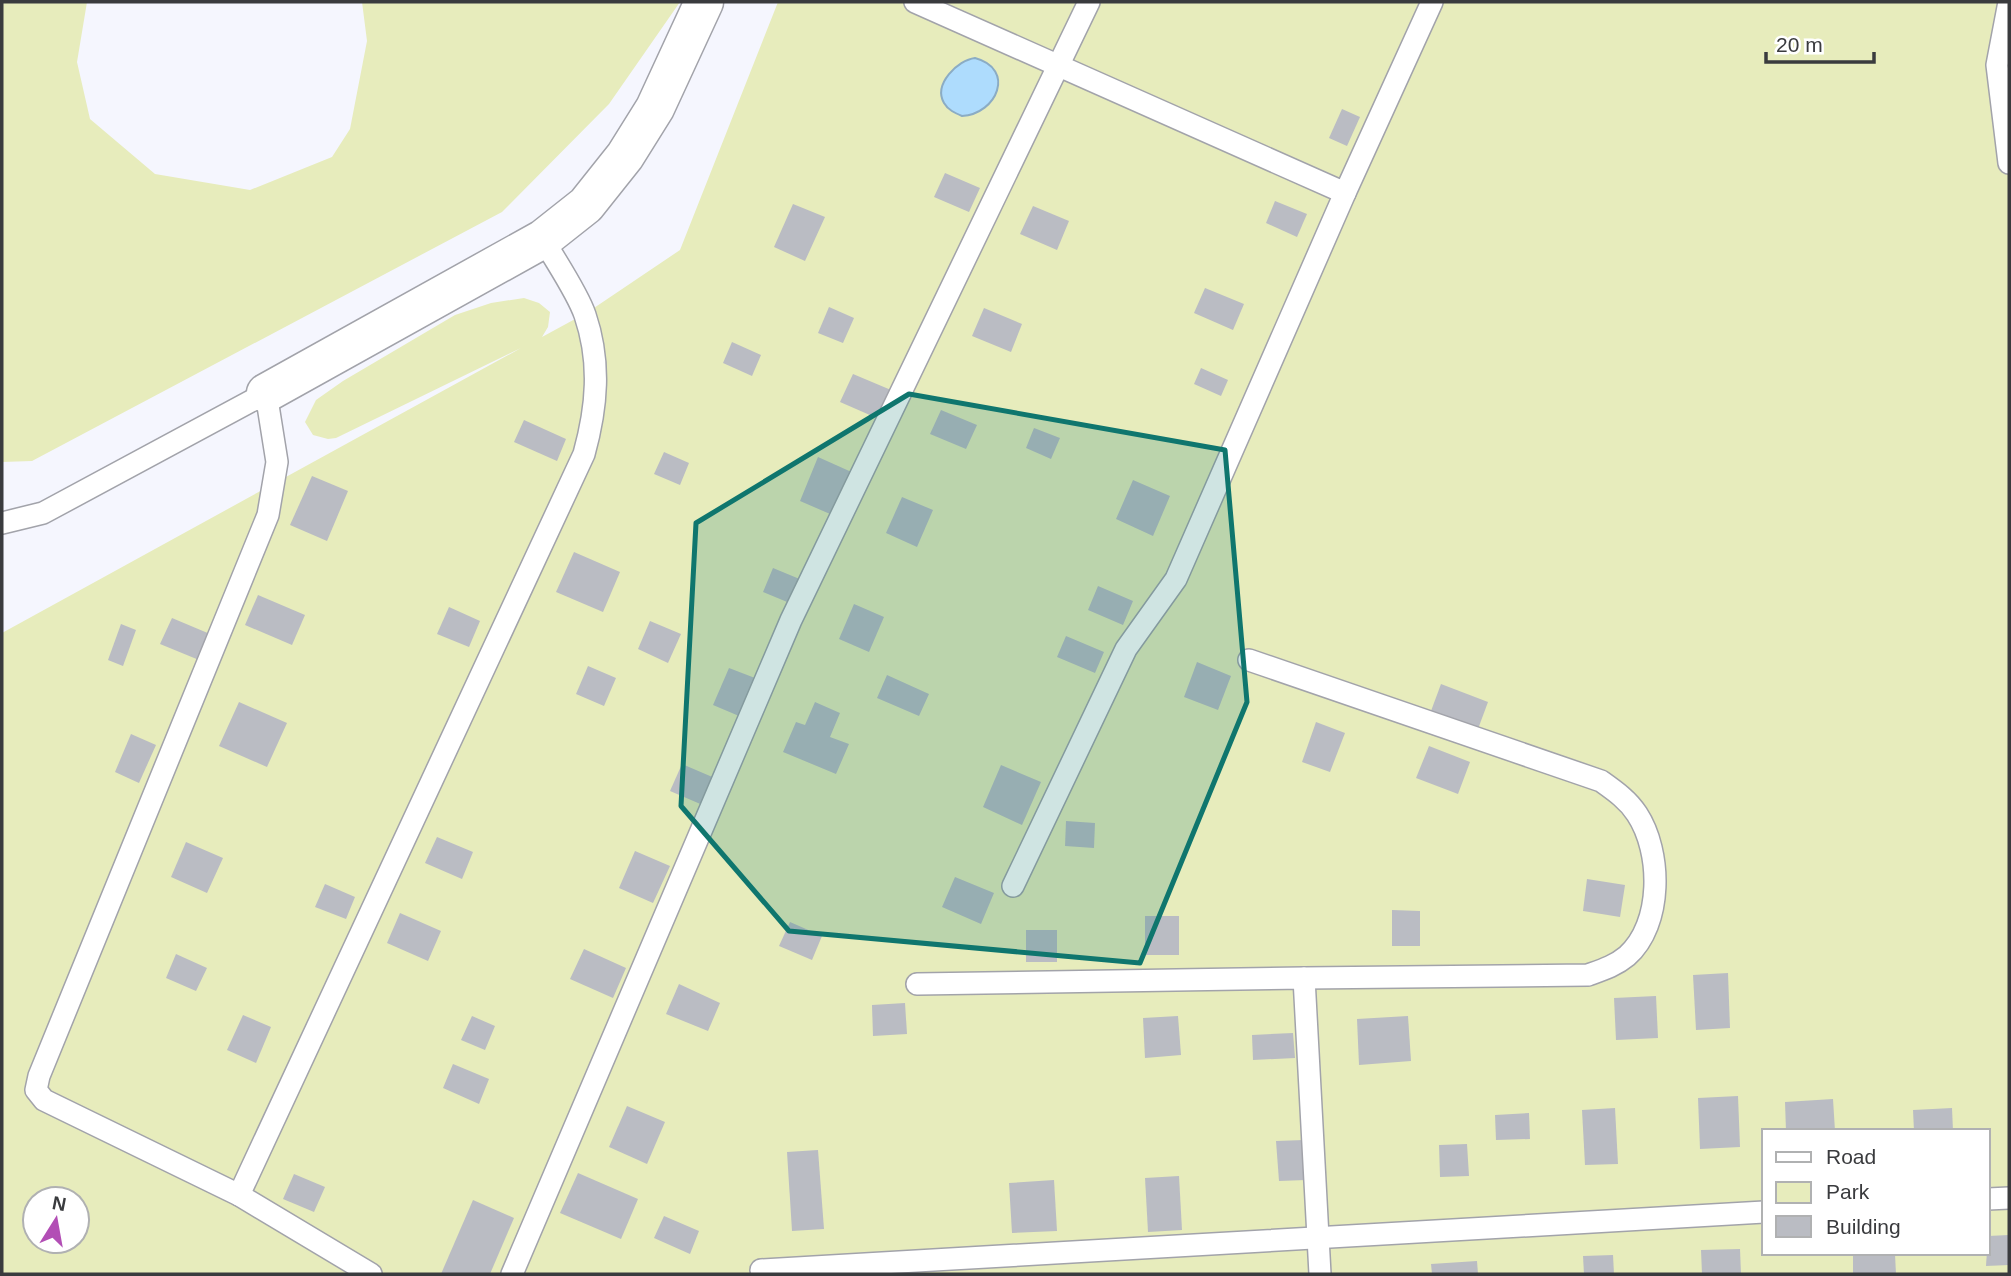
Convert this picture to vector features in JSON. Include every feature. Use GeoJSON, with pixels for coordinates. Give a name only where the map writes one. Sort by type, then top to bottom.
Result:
{"type":"FeatureCollection","features":[{"type":"Feature","properties":{"kind":"street"},"geometry":{"type":"LineString","coordinates":[[266,393],[543,239],[586,205],[625,156],[655,108],[704,2]]}},
{"type":"Feature","properties":{"kind":"lane"},"geometry":{"type":"LineString","coordinates":[[915,2],[1345,193]]}},
{"type":"Feature","properties":{"kind":"lane"},"geometry":{"type":"LineString","coordinates":[[512,1274],[791,620],[1089,2]]}},
{"type":"Feature","properties":{"kind":"lane"},"geometry":{"type":"LineString","coordinates":[[1013,886],[1126,649],[1176,579],[1345,193],[1433,2]]}},
{"type":"Feature","properties":{"kind":"lane"},"geometry":{"type":"LineString","coordinates":[[2009,2],[1997,65],[2009,163]]}},
{"type":"Feature","properties":{"kind":"lane"},"geometry":{"type":"LineString","coordinates":[[239,1195],[584,454],[593,421],[597,385],[595,355],[585,314],[543,239]]}},
{"type":"Feature","properties":{"kind":"lane"},"geometry":{"type":"LineString","coordinates":[[2,523],[43,513],[266,393],[277,462],[268,515],[38,1076],[36,1090],[44,1100],[239,1195],[371,1274]]}},
{"type":"Feature","properties":{"kind":"lane"},"geometry":{"type":"LineString","coordinates":[[917,984],[1588,975],[1614,966],[1629,954],[1644,934],[1653,907],[1654,873],[1649,838],[1637,814],[1620,794],[1601,782],[1248,660]]}},
{"type":"Feature","properties":{"kind":"lane"},"geometry":{"type":"LineString","coordinates":[[1304,978],[1320,1274]]}},
{"type":"Feature","properties":{"kind":"lane"},"geometry":{"type":"LineString","coordinates":[[1990,1199],[2009,1198]]}},
{"type":"Feature","properties":{"kind":"lane"},"geometry":{"type":"LineString","coordinates":[[761,1270],[1762,1212]]}},
{"type":"Feature","properties":{"kind":"highlighted area"},"geometry":{"type":"Polygon","coordinates":[[[909,394],[1225,450],[1247,702],[1140,963],[789,931],[681,806],[696,523],[909,394]]]}},
{"type":"Feature","properties":{"kind":"green space"},"geometry":{"type":"Polygon","coordinates":[[[2,2],[87,2],[77,62],[90,119],[155,174],[250,190],[332,157],[350,129],[367,41],[362,2],[680,2],[609,104],[502,212],[32,461],[2,462],[2,2]]]}},
{"type":"Feature","properties":{"kind":"green space"},"geometry":{"type":"Polygon","coordinates":[[[778,2],[2009,2],[2009,1274],[2,1274],[2,633],[521,348],[336,438],[313,435],[305,422],[316,400],[343,381],[455,315],[491,303],[524,298],[539,303],[550,312],[548,327],[542,337],[588,312],[680,250],[778,2]]]}},
{"type":"Feature","properties":{"kind":"water"},"geometry":{"type":"Polygon","coordinates":[[[975,58],[995,71],[997,90],[985,108],[962,116],[944,103],[942,88],[944,81],[955,68],[975,58]]]}},
{"type":"Feature","properties":{"kind":"building"},"geometry":{"type":"Polygon","coordinates":[[[1342,109],[1360,117],[1347,146],[1329,138],[1342,109]]]}},
{"type":"Feature","properties":{"kind":"building"},"geometry":{"type":"Polygon","coordinates":[[[945,173],[980,188],[969,212],[934,197],[945,173]]]}},
{"type":"Feature","properties":{"kind":"building"},"geometry":{"type":"Polygon","coordinates":[[[1275,201],[1307,214],[1297,237],[1266,223],[1275,201]]]}},
{"type":"Feature","properties":{"kind":"building"},"geometry":{"type":"Polygon","coordinates":[[[793,204],[825,217],[805,261],[774,247],[793,204]]]}},
{"type":"Feature","properties":{"kind":"building"},"geometry":{"type":"Polygon","coordinates":[[[1033,206],[1069,221],[1057,250],[1020,234],[1033,206]]]}},
{"type":"Feature","properties":{"kind":"building"},"geometry":{"type":"Polygon","coordinates":[[[1205,288],[1244,304],[1233,330],[1194,313],[1205,288]]]}},
{"type":"Feature","properties":{"kind":"building"},"geometry":{"type":"Polygon","coordinates":[[[829,307],[854,318],[843,343],[818,333],[829,307]]]}},
{"type":"Feature","properties":{"kind":"building"},"geometry":{"type":"Polygon","coordinates":[[[984,308],[1022,324],[1011,352],[972,336],[984,308]]]}},
{"type":"Feature","properties":{"kind":"building"},"geometry":{"type":"Polygon","coordinates":[[[732,342],[761,355],[752,376],[723,363],[732,342]]]}},
{"type":"Feature","properties":{"kind":"building"},"geometry":{"type":"Polygon","coordinates":[[[1201,368],[1228,380],[1221,396],[1194,384],[1201,368]]]}},
{"type":"Feature","properties":{"kind":"building"},"geometry":{"type":"Polygon","coordinates":[[[853,374],[891,390],[879,419],[840,402],[853,374]]]}},
{"type":"Feature","properties":{"kind":"building"},"geometry":{"type":"Polygon","coordinates":[[[941,410],[977,425],[966,449],[930,434],[941,410]]]}},
{"type":"Feature","properties":{"kind":"building"},"geometry":{"type":"Polygon","coordinates":[[[524,420],[566,439],[557,461],[514,442],[524,420]]]}},
{"type":"Feature","properties":{"kind":"building"},"geometry":{"type":"Polygon","coordinates":[[[1034,428],[1060,438],[1051,459],[1026,448],[1034,428]]]}},
{"type":"Feature","properties":{"kind":"building"},"geometry":{"type":"Polygon","coordinates":[[[664,452],[689,463],[680,485],[654,474],[664,452]]]}},
{"type":"Feature","properties":{"kind":"building"},"geometry":{"type":"Polygon","coordinates":[[[818,457],[856,474],[837,517],[800,501],[818,457]]]}},
{"type":"Feature","properties":{"kind":"building"},"geometry":{"type":"Polygon","coordinates":[[[312,476],[348,491],[327,541],[290,525],[312,476]]]}},
{"type":"Feature","properties":{"kind":"building"},"geometry":{"type":"Polygon","coordinates":[[[1133,480],[1170,496],[1153,536],[1116,519],[1133,480]]]}},
{"type":"Feature","properties":{"kind":"building"},"geometry":{"type":"Polygon","coordinates":[[[902,497],[933,510],[917,547],[886,533],[902,497]]]}},
{"type":"Feature","properties":{"kind":"building"},"geometry":{"type":"Polygon","coordinates":[[[574,552],[620,572],[603,612],[556,592],[574,552]]]}},
{"type":"Feature","properties":{"kind":"building"},"geometry":{"type":"Polygon","coordinates":[[[773,568],[802,580],[792,604],[763,592],[773,568]]]}},
{"type":"Feature","properties":{"kind":"building"},"geometry":{"type":"Polygon","coordinates":[[[1098,586],[1133,601],[1123,625],[1088,610],[1098,586]]]}},
{"type":"Feature","properties":{"kind":"building"},"geometry":{"type":"Polygon","coordinates":[[[258,595],[305,615],[292,645],[245,625],[258,595]]]}},
{"type":"Feature","properties":{"kind":"building"},"geometry":{"type":"Polygon","coordinates":[[[854,604],[884,617],[869,652],[839,639],[854,604]]]}},
{"type":"Feature","properties":{"kind":"building"},"geometry":{"type":"Polygon","coordinates":[[[449,607],[480,621],[469,647],[437,634],[449,607]]]}},
{"type":"Feature","properties":{"kind":"building"},"geometry":{"type":"Polygon","coordinates":[[[172,618],[210,634],[199,660],[160,644],[172,618]]]}},
{"type":"Feature","properties":{"kind":"building"},"geometry":{"type":"Polygon","coordinates":[[[650,621],[681,634],[668,663],[638,649],[650,621]]]}},
{"type":"Feature","properties":{"kind":"building"},"geometry":{"type":"Polygon","coordinates":[[[121,624],[136,630],[123,666],[108,660],[121,624]]]}},
{"type":"Feature","properties":{"kind":"building"},"geometry":{"type":"Polygon","coordinates":[[[1066,636],[1104,652],[1095,673],[1057,657],[1066,636]]]}},
{"type":"Feature","properties":{"kind":"building"},"geometry":{"type":"Polygon","coordinates":[[[1197,662],[1231,676],[1218,710],[1184,697],[1197,662]]]}},
{"type":"Feature","properties":{"kind":"building"},"geometry":{"type":"Polygon","coordinates":[[[588,666],[616,678],[604,706],[576,694],[588,666]]]}},
{"type":"Feature","properties":{"kind":"building"},"geometry":{"type":"Polygon","coordinates":[[[729,668],[755,678],[739,716],[713,705],[729,668]]]}},
{"type":"Feature","properties":{"kind":"building"},"geometry":{"type":"Polygon","coordinates":[[[887,675],[929,694],[919,716],[877,698],[887,675]]]}},
{"type":"Feature","properties":{"kind":"building"},"geometry":{"type":"Polygon","coordinates":[[[1441,684],[1488,702],[1478,729],[1431,711],[1441,684]]]}},
{"type":"Feature","properties":{"kind":"building"},"geometry":{"type":"Polygon","coordinates":[[[239,702],[287,723],[267,767],[219,746],[239,702]]]}},
{"type":"Feature","properties":{"kind":"building"},"geometry":{"type":"Polygon","coordinates":[[[815,702],[840,713],[830,737],[849,744],[836,774],[783,752],[796,722],[805,725],[815,702]]]}},
{"type":"Feature","properties":{"kind":"building"},"geometry":{"type":"Polygon","coordinates":[[[1316,722],[1345,733],[1330,772],[1302,762],[1316,722]]]}},
{"type":"Feature","properties":{"kind":"building"},"geometry":{"type":"Polygon","coordinates":[[[131,734],[156,745],[139,783],[115,772],[131,734]]]}},
{"type":"Feature","properties":{"kind":"building"},"geometry":{"type":"Polygon","coordinates":[[[1429,746],[1470,762],[1458,794],[1416,778],[1429,746]]]}},
{"type":"Feature","properties":{"kind":"building"},"geometry":{"type":"Polygon","coordinates":[[[682,764],[717,779],[705,806],[670,791],[682,764]]]}},
{"type":"Feature","properties":{"kind":"building"},"geometry":{"type":"Polygon","coordinates":[[[1001,765],[1041,782],[1022,825],[983,807],[1001,765]]]}},
{"type":"Feature","properties":{"kind":"building"},"geometry":{"type":"Polygon","coordinates":[[[1066,821],[1095,823],[1094,848],[1065,846],[1066,821]]]}},
{"type":"Feature","properties":{"kind":"building"},"geometry":{"type":"Polygon","coordinates":[[[437,837],[473,852],[462,879],[425,863],[437,837]]]}},
{"type":"Feature","properties":{"kind":"building"},"geometry":{"type":"Polygon","coordinates":[[[186,842],[223,858],[207,893],[171,877],[186,842]]]}},
{"type":"Feature","properties":{"kind":"building"},"geometry":{"type":"Polygon","coordinates":[[[635,851],[670,866],[653,903],[619,888],[635,851]]]}},
{"type":"Feature","properties":{"kind":"building"},"geometry":{"type":"Polygon","coordinates":[[[955,877],[994,893],[981,924],[942,907],[955,877]]]}},
{"type":"Feature","properties":{"kind":"building"},"geometry":{"type":"Polygon","coordinates":[[[1587,879],[1625,885],[1620,917],[1583,911],[1587,879]]]}},
{"type":"Feature","properties":{"kind":"building"},"geometry":{"type":"Polygon","coordinates":[[[325,884],[355,897],[346,919],[315,907],[325,884]]]}},
{"type":"Feature","properties":{"kind":"building"},"geometry":{"type":"Polygon","coordinates":[[[1392,910],[1420,911],[1420,946],[1392,946],[1392,910]]]}},
{"type":"Feature","properties":{"kind":"building"},"geometry":{"type":"Polygon","coordinates":[[[400,913],[441,931],[428,961],[387,943],[400,913]]]}},
{"type":"Feature","properties":{"kind":"building"},"geometry":{"type":"Polygon","coordinates":[[[1145,916],[1179,916],[1179,955],[1145,955],[1145,916]]]}},
{"type":"Feature","properties":{"kind":"building"},"geometry":{"type":"Polygon","coordinates":[[[790,922],[822,936],[812,960],[779,946],[790,922]]]}},
{"type":"Feature","properties":{"kind":"building"},"geometry":{"type":"Polygon","coordinates":[[[1026,930],[1057,930],[1057,962],[1026,962],[1026,930]]]}},
{"type":"Feature","properties":{"kind":"building"},"geometry":{"type":"Polygon","coordinates":[[[584,949],[626,968],[613,998],[570,979],[584,949]]]}},
{"type":"Feature","properties":{"kind":"building"},"geometry":{"type":"Polygon","coordinates":[[[176,954],[207,968],[196,991],[166,978],[176,954]]]}},
{"type":"Feature","properties":{"kind":"building"},"geometry":{"type":"Polygon","coordinates":[[[1728,973],[1730,1028],[1696,1030],[1693,975],[1728,973]]]}},
{"type":"Feature","properties":{"kind":"building"},"geometry":{"type":"Polygon","coordinates":[[[679,984],[720,1003],[708,1031],[666,1014],[679,984]]]}},
{"type":"Feature","properties":{"kind":"building"},"geometry":{"type":"Polygon","coordinates":[[[1656,996],[1658,1038],[1616,1040],[1614,998],[1656,996]]]}},
{"type":"Feature","properties":{"kind":"building"},"geometry":{"type":"Polygon","coordinates":[[[905,1003],[907,1034],[873,1036],[872,1005],[905,1003]]]}},
{"type":"Feature","properties":{"kind":"building"},"geometry":{"type":"Polygon","coordinates":[[[243,1015],[271,1027],[256,1063],[227,1050],[243,1015]]]}},
{"type":"Feature","properties":{"kind":"building"},"geometry":{"type":"Polygon","coordinates":[[[472,1016],[495,1026],[485,1050],[461,1040],[472,1016]]]}},
{"type":"Feature","properties":{"kind":"building"},"geometry":{"type":"Polygon","coordinates":[[[1178,1016],[1181,1055],[1145,1058],[1143,1018],[1178,1016]]]}},
{"type":"Feature","properties":{"kind":"building"},"geometry":{"type":"Polygon","coordinates":[[[1408,1016],[1411,1061],[1359,1065],[1357,1019],[1408,1016]]]}},
{"type":"Feature","properties":{"kind":"building"},"geometry":{"type":"Polygon","coordinates":[[[1293,1033],[1295,1058],[1253,1060],[1252,1035],[1293,1033]]]}},
{"type":"Feature","properties":{"kind":"building"},"geometry":{"type":"Polygon","coordinates":[[[453,1064],[489,1079],[479,1104],[443,1088],[453,1064]]]}},
{"type":"Feature","properties":{"kind":"building"},"geometry":{"type":"Polygon","coordinates":[[[1738,1096],[1740,1147],[1700,1149],[1698,1098],[1738,1096]]]}},
{"type":"Feature","properties":{"kind":"building"},"geometry":{"type":"Polygon","coordinates":[[[1833,1099],[1835,1129],[1786,1129],[1785,1102],[1833,1099]]]}},
{"type":"Feature","properties":{"kind":"building"},"geometry":{"type":"Polygon","coordinates":[[[627,1106],[665,1122],[647,1164],[609,1147],[627,1106]]]}},
{"type":"Feature","properties":{"kind":"building"},"geometry":{"type":"Polygon","coordinates":[[[1615,1108],[1618,1164],[1585,1165],[1582,1110],[1615,1108]]]}},
{"type":"Feature","properties":{"kind":"building"},"geometry":{"type":"Polygon","coordinates":[[[1952,1108],[1953,1129],[1914,1129],[1913,1110],[1952,1108]]]}},
{"type":"Feature","properties":{"kind":"building"},"geometry":{"type":"Polygon","coordinates":[[[1529,1113],[1530,1139],[1496,1140],[1495,1115],[1529,1113]]]}},
{"type":"Feature","properties":{"kind":"building"},"geometry":{"type":"Polygon","coordinates":[[[1304,1140],[1306,1180],[1279,1181],[1276,1141],[1304,1140]]]}},
{"type":"Feature","properties":{"kind":"building"},"geometry":{"type":"Polygon","coordinates":[[[1467,1144],[1469,1176],[1440,1177],[1439,1145],[1467,1144]]]}},
{"type":"Feature","properties":{"kind":"building"},"geometry":{"type":"Polygon","coordinates":[[[818,1150],[824,1229],[792,1231],[787,1152],[818,1150]]]}},
{"type":"Feature","properties":{"kind":"building"},"geometry":{"type":"Polygon","coordinates":[[[578,1173],[638,1199],[621,1239],[560,1213],[578,1173]]]}},
{"type":"Feature","properties":{"kind":"building"},"geometry":{"type":"Polygon","coordinates":[[[294,1174],[325,1187],[314,1212],[283,1199],[294,1174]]]}},
{"type":"Feature","properties":{"kind":"building"},"geometry":{"type":"Polygon","coordinates":[[[1179,1176],[1182,1230],[1148,1232],[1145,1178],[1179,1176]]]}},
{"type":"Feature","properties":{"kind":"building"},"geometry":{"type":"Polygon","coordinates":[[[1054,1180],[1057,1231],[1012,1233],[1009,1183],[1054,1180]]]}},
{"type":"Feature","properties":{"kind":"building"},"geometry":{"type":"Polygon","coordinates":[[[473,1200],[514,1218],[490,1274],[441,1274],[473,1200]]]}},
{"type":"Feature","properties":{"kind":"building"},"geometry":{"type":"Polygon","coordinates":[[[664,1216],[699,1231],[690,1254],[654,1238],[664,1216]]]}},
{"type":"Feature","properties":{"kind":"building"},"geometry":{"type":"Polygon","coordinates":[[[2009,1235],[2009,1265],[1986,1266],[1987,1255],[1990,1255],[1990,1236],[2009,1235]]]}},
{"type":"Feature","properties":{"kind":"building"},"geometry":{"type":"Polygon","coordinates":[[[1740,1249],[1741,1274],[1702,1274],[1701,1250],[1740,1249]]]}},
{"type":"Feature","properties":{"kind":"building"},"geometry":{"type":"Polygon","coordinates":[[[1613,1255],[1614,1274],[1584,1274],[1583,1256],[1613,1255]]]}},
{"type":"Feature","properties":{"kind":"building"},"geometry":{"type":"Polygon","coordinates":[[[1895,1255],[1896,1274],[1853,1274],[1853,1256],[1895,1255]]]}},
{"type":"Feature","properties":{"kind":"building"},"geometry":{"type":"Polygon","coordinates":[[[1477,1261],[1478,1274],[1432,1274],[1431,1264],[1477,1261]]]}}]}
